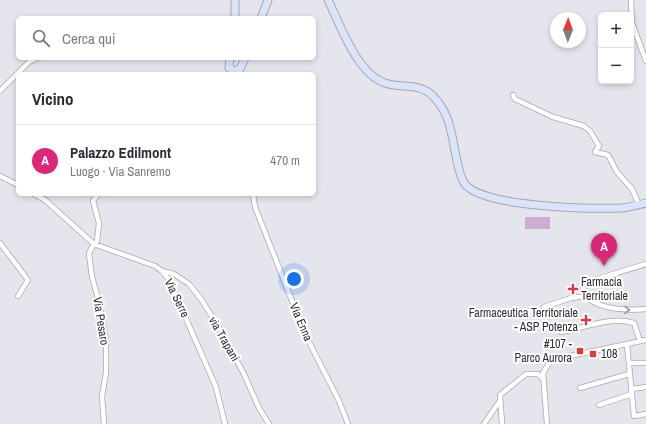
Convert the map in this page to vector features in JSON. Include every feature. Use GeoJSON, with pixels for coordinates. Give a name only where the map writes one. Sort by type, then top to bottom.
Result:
{"type":"FeatureCollection","features":[{"type":"Feature","properties":{"kind":"main road"},"geometry":{"type":"LineString","coordinates":[[235,0],[235,16]]}},
{"type":"Feature","properties":{"kind":"main road"},"geometry":{"type":"LineString","coordinates":[[262,16],[268,0]]}},
{"type":"Feature","properties":{"kind":"main road"},"geometry":{"type":"LineString","coordinates":[[328,0],[354,52],[375,78],[390,85],[417,87],[426,90],[435,98],[443,111],[451,130],[463,181],[471,191],[514,203],[612,208],[642,204]]}},
{"type":"Feature","properties":{"kind":"main road"},"geometry":{"type":"LineString","coordinates":[[230,60],[229,68],[236,72]]}},
{"type":"Feature","properties":{"kind":"main road"},"geometry":{"type":"LineString","coordinates":[[238,72],[244,60]]}},
{"type":"Feature","properties":{"kind":"street"},"geometry":{"type":"LineString","coordinates":[[631,0],[632,23],[646,61]]}},
{"type":"Feature","properties":{"kind":"street"},"geometry":{"type":"LineString","coordinates":[[19,72],[33,60]]}},
{"type":"Feature","properties":{"kind":"street"},"geometry":{"type":"LineString","coordinates":[[0,91],[16,75]]}},
{"type":"Feature","properties":{"kind":"street"},"geometry":{"type":"LineString","coordinates":[[513,95],[515,99],[554,117],[578,124],[588,129],[600,146],[595,152],[608,155],[617,172],[632,189],[642,204]]}},
{"type":"Feature","properties":{"kind":"street"},"geometry":{"type":"LineString","coordinates":[[0,176],[16,184]]}},
{"type":"Feature","properties":{"kind":"street","name":"Via Serre"},"geometry":{"type":"LineString","coordinates":[[38,196],[45,200],[94,244],[155,266],[162,271],[169,280],[210,372],[216,387],[225,424]]}},
{"type":"Feature","properties":{"kind":"street","name":"Via Pesaro"},"geometry":{"type":"LineString","coordinates":[[97,196],[93,201],[98,217],[97,240],[89,254],[92,277],[99,302],[106,340],[106,373],[102,396],[104,424]]}},
{"type":"Feature","properties":{"kind":"street","name":"Via Enna"},"geometry":{"type":"LineString","coordinates":[[253,196],[255,207],[306,336],[339,401],[348,424]]}},
{"type":"Feature","properties":{"kind":"street"},"geometry":{"type":"LineString","coordinates":[[0,242],[28,280],[18,296]]}},
{"type":"Feature","properties":{"kind":"street"},"geometry":{"type":"LineString","coordinates":[[646,264],[586,282],[583,285],[586,296],[592,301],[611,308],[631,310],[646,309]]}},
{"type":"Feature","properties":{"kind":"street","name":"via Trapani"},"geometry":{"type":"LineString","coordinates":[[162,271],[174,274],[189,284],[200,299],[218,326],[244,374],[259,408],[269,424]]}},
{"type":"Feature","properties":{"kind":"street"},"geometry":{"type":"LineString","coordinates":[[544,307],[571,298],[586,296]]}},
{"type":"Feature","properties":{"kind":"street"},"geometry":{"type":"LineString","coordinates":[[561,332],[604,321],[625,320],[634,323],[640,341]]}},
{"type":"Feature","properties":{"kind":"street"},"geometry":{"type":"LineString","coordinates":[[547,424],[543,373],[551,360],[646,340]]}},
{"type":"Feature","properties":{"kind":"street"},"geometry":{"type":"LineString","coordinates":[[627,344],[634,416],[646,414]]}},
{"type":"Feature","properties":{"kind":"street"},"geometry":{"type":"LineString","coordinates":[[629,363],[646,363]]}},
{"type":"Feature","properties":{"kind":"street"},"geometry":{"type":"LineString","coordinates":[[502,424],[499,402],[500,395],[526,374],[538,374],[543,379]]}},
{"type":"Feature","properties":{"kind":"street"},"geometry":{"type":"LineString","coordinates":[[580,388],[629,374]]}},
{"type":"Feature","properties":{"kind":"street"},"geometry":{"type":"LineString","coordinates":[[631,389],[646,387]]}},
{"type":"Feature","properties":{"kind":"street"},"geometry":{"type":"LineString","coordinates":[[599,405],[632,394]]}},
{"type":"Feature","properties":{"kind":"street"},"geometry":{"type":"LineString","coordinates":[[484,424],[499,402]]}},
{"type":"Feature","properties":{"kind":"shaded area"},"geometry":{"type":"Polygon","coordinates":[[[525,217],[550,217],[550,229],[525,229],[525,217]]]}},
{"type":"Feature","properties":{"kind":"place","name":"Palazzo Edilmont"},"geometry":{"type":"Point","coordinates":[604,266]}},
{"type":"Feature","properties":{"kind":"place","name":"Farmacia Territoriale"},"geometry":{"type":"Point","coordinates":[573,289]}},
{"type":"Feature","properties":{"kind":"place","name":"Farmaceutica Territoriale - ASP Potenza"},"geometry":{"type":"Point","coordinates":[586,320]}},
{"type":"Feature","properties":{"kind":"place","name":"#107 - Parco Aurora"},"geometry":{"type":"Point","coordinates":[580,351]}},
{"type":"Feature","properties":{"kind":"place","name":"108"},"geometry":{"type":"Point","coordinates":[593,354]}}]}
